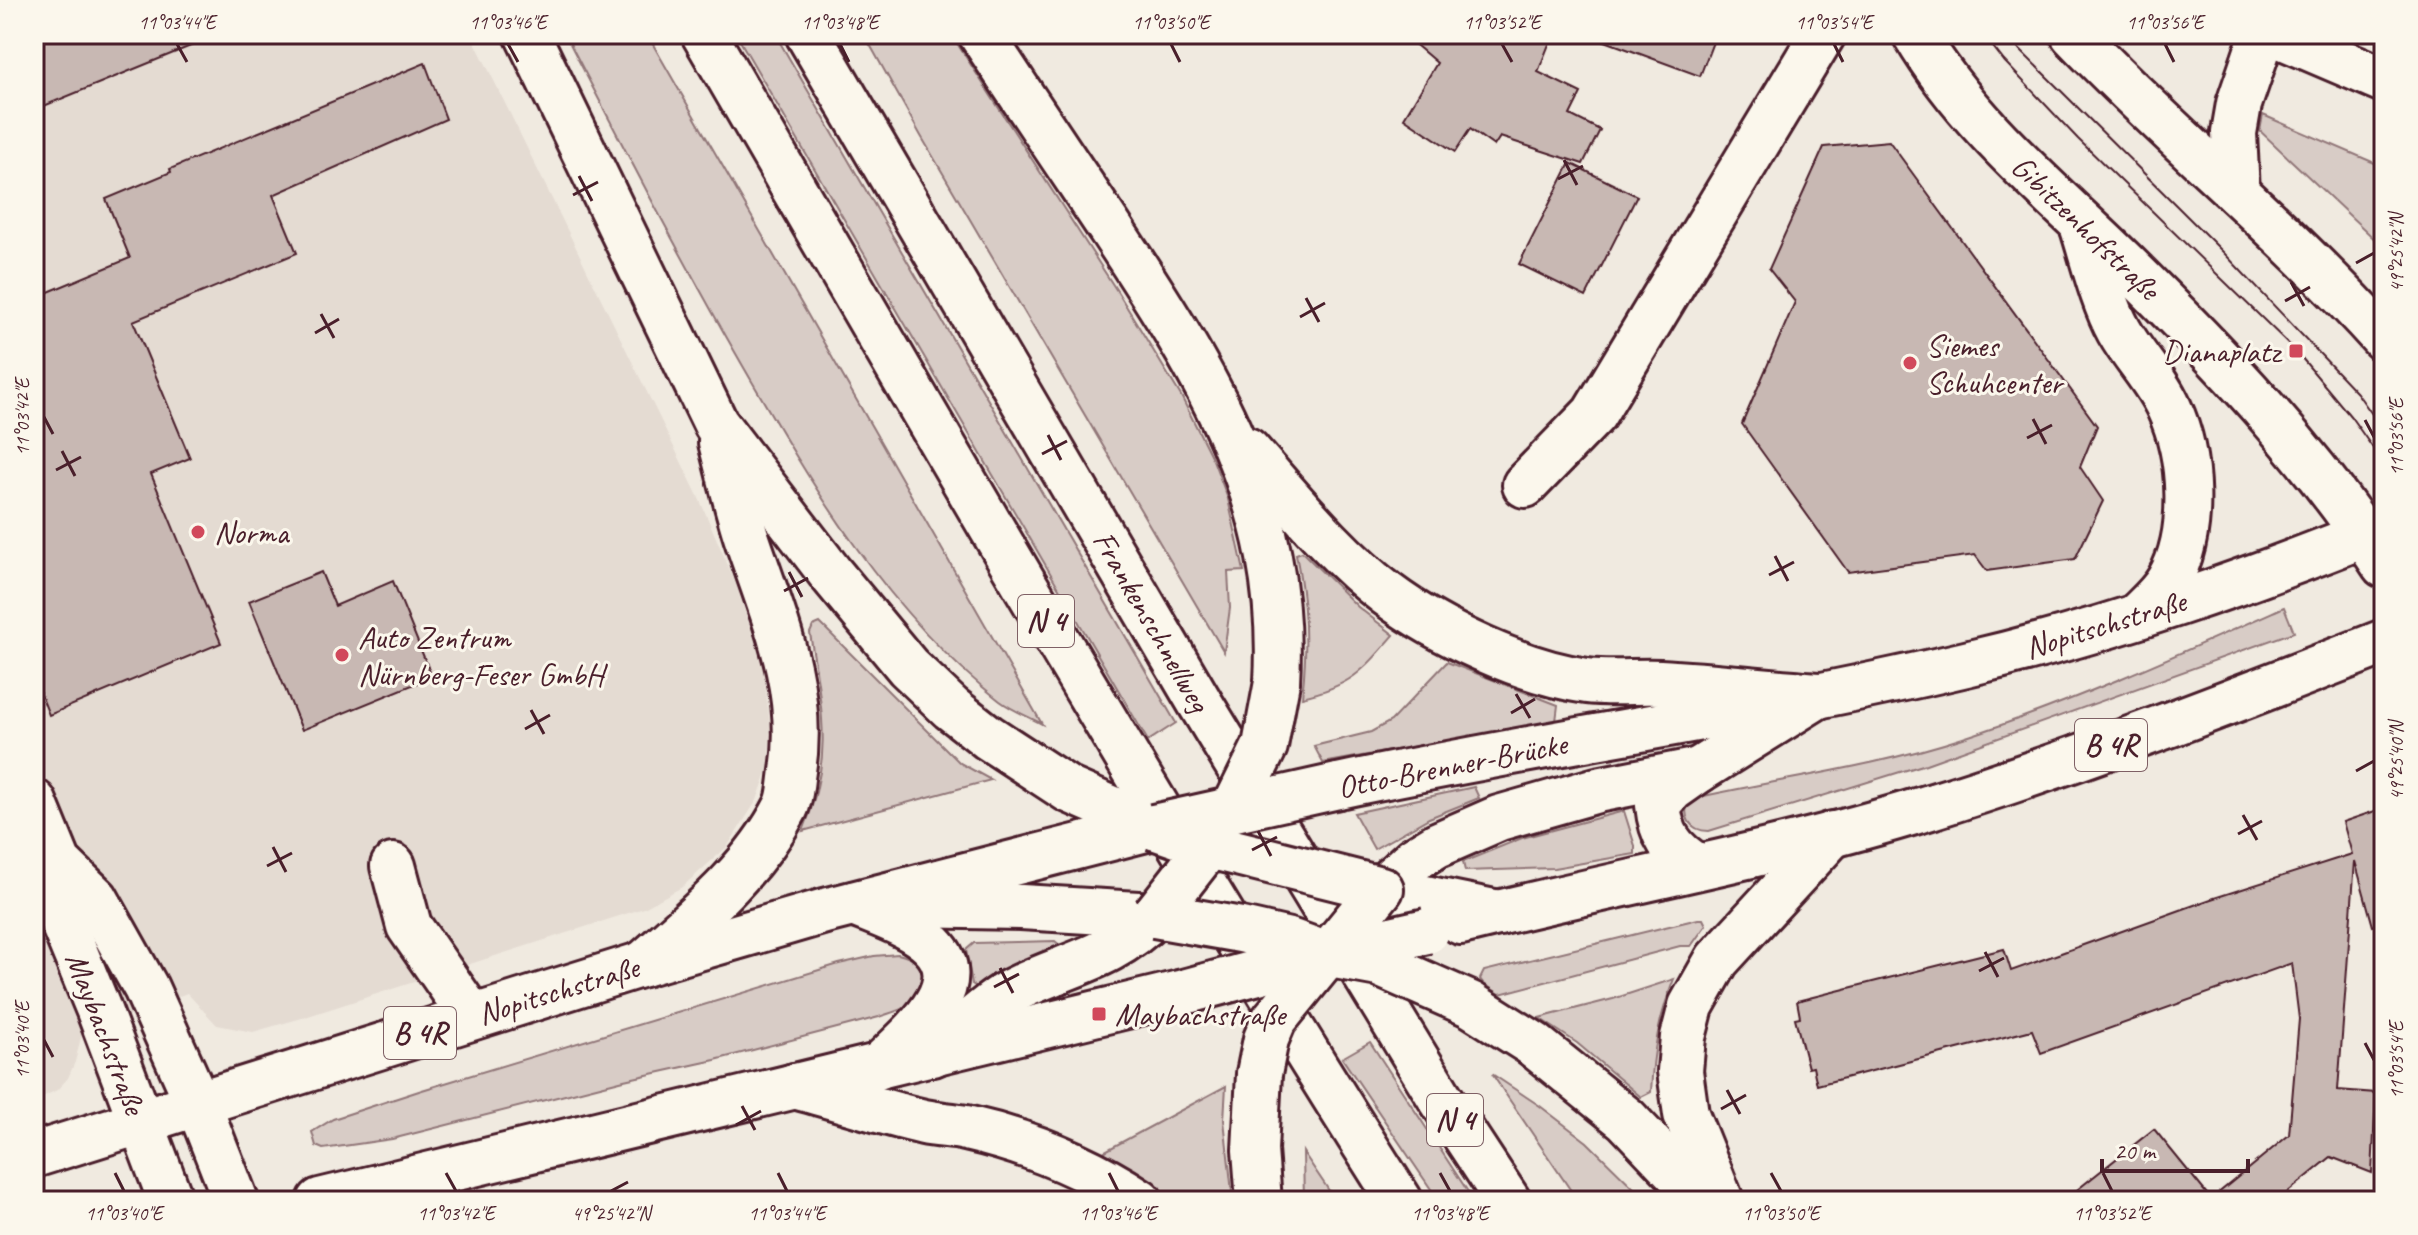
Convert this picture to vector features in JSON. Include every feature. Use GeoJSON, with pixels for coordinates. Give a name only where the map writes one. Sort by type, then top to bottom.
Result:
{"type":"FeatureCollection","features":[{"type":"Feature","properties":{"kind":"main road"},"geometry":{"type":"LineString","coordinates":[[527,34],[716,424],[746,534],[789,662],[794,689],[797,748],[788,804],[755,855],[706,907],[643,964]]}},
{"type":"Feature","properties":{"kind":"main road","name":"N 4"},"geometry":{"type":"LineString","coordinates":[[704,34],[1119,747],[1400,1201]]}},
{"type":"Feature","properties":{"kind":"main road","name":"Frankenschnellweg"},"geometry":{"type":"LineString","coordinates":[[808,34],[1208,717],[1439,1096],[1508,1201]]}},
{"type":"Feature","properties":{"kind":"main road"},"geometry":{"type":"LineString","coordinates":[[933,1054],[1008,993],[1102,955],[1143,918],[1209,846],[1234,809],[1265,746],[1277,682],[1277,623],[1271,562],[1254,492],[1232,433],[1190,352],[981,34]]}},
{"type":"Feature","properties":{"kind":"main road"},"geometry":{"type":"LineString","coordinates":[[1525,485],[1594,414],[1823,34]]}},
{"type":"Feature","properties":{"kind":"main road","name":"Gibitzenhofstraße"},"geometry":{"type":"LineString","coordinates":[[1915,34],[1943,78],[1978,121],[2193,333],[2378,542]]}},
{"type":"Feature","properties":{"kind":"main road"},"geometry":{"type":"LineString","coordinates":[[2073,34],[2321,273],[2384,339]]}},
{"type":"Feature","properties":{"kind":"main road"},"geometry":{"type":"LineString","coordinates":[[2237,192],[2234,133],[2239,104],[2263,34]]}},
{"type":"Feature","properties":{"kind":"main road"},"geometry":{"type":"LineString","coordinates":[[2276,34],[2384,80]]}},
{"type":"Feature","properties":{"kind":"main road"},"geometry":{"type":"LineString","coordinates":[[2081,221],[2119,331],[2146,367],[2169,406],[2183,449],[2186,511],[2176,566],[2157,596],[2137,616]]}},
{"type":"Feature","properties":{"kind":"main road"},"geometry":{"type":"LineString","coordinates":[[716,424],[869,622],[908,667],[976,727],[1054,783],[1113,812],[1209,846],[1499,913]]}},
{"type":"Feature","properties":{"kind":"main road"},"geometry":{"type":"LineString","coordinates":[[1232,433],[1321,533],[1386,593],[1417,614],[1483,649],[1513,661],[1587,681],[1659,682],[1819,695]]}},
{"type":"Feature","properties":{"kind":"main road","name":"Nopitschstraße"},"geometry":{"type":"LineString","coordinates":[[1819,695],[1967,664],[2137,616],[2284,567],[2378,542]]}},
{"type":"Feature","properties":{"kind":"main road","name":"B 4R"},"geometry":{"type":"LineString","coordinates":[[320,1201],[396,1191],[794,1086],[1180,993],[1325,954],[1833,834],[1927,808],[2065,762],[2384,642]]}},
{"type":"Feature","properties":{"kind":"main road"},"geometry":{"type":"LineString","coordinates":[[1697,866],[1670,843],[1660,826],[1658,805],[1672,789],[1699,770],[1819,695]]}},
{"type":"Feature","properties":{"kind":"main road","name":"Otto-Brenner-Brücke"},"geometry":{"type":"LineString","coordinates":[[1088,842],[1338,786],[1819,695]]}},
{"type":"Feature","properties":{"kind":"main road"},"geometry":{"type":"LineString","coordinates":[[1259,1201],[1255,1107],[1261,1057],[1274,1020],[1325,954],[1392,887],[1414,859],[1437,845],[1499,818],[1625,783],[1699,770]]}},
{"type":"Feature","properties":{"kind":"main road","name":"Maybachstraße"},"geometry":{"type":"LineString","coordinates":[[34,802],[59,863],[96,899],[146,988],[198,1104],[236,1201]]}},
{"type":"Feature","properties":{"kind":"main road"},"geometry":{"type":"LineString","coordinates":[[1721,1201],[1686,1114],[1680,1071],[1683,1037],[1691,1006],[1717,960],[1833,834]]}},
{"type":"Feature","properties":{"kind":"main road","name":"Nopitschstraße"},"geometry":{"type":"LineString","coordinates":[[34,1155],[643,964],[1088,842]]}},
{"type":"Feature","properties":{"kind":"main road","name":"Maybachstraße"},"geometry":{"type":"LineString","coordinates":[[59,863],[56,906],[171,1201]]}},
{"type":"Feature","properties":{"kind":"main road"},"geometry":{"type":"LineString","coordinates":[[393,866],[409,926],[472,1017]]}},
{"type":"Feature","properties":{"kind":"main road"},"geometry":{"type":"LineString","coordinates":[[854,904],[1143,918],[1241,930],[1289,941],[1325,954],[1379,964],[1470,1004],[1533,1044],[1626,1119],[1704,1201]]}},
{"type":"Feature","properties":{"kind":"main road"},"geometry":{"type":"LineString","coordinates":[[854,904],[921,937],[933,946],[946,965],[947,982],[939,999],[916,1030],[878,1067]]}},
{"type":"Feature","properties":{"kind":"main road"},"geometry":{"type":"LineString","coordinates":[[794,1086],[924,1122],[963,1127],[1013,1140],[1049,1153],[1115,1185],[1140,1201]]}},
{"type":"Feature","properties":{"kind":"shaded area"},"geometry":{"type":"Polygon","coordinates":[[[34,34],[471,34],[698,496],[736,584],[763,666],[770,724],[769,767],[757,800],[727,847],[682,887],[644,908],[253,1032],[217,1025],[187,993],[82,1033],[68,1078],[57,1090],[34,1101],[34,34]]]}},
{"type":"Feature","properties":{"kind":"shaded area"},"geometry":{"type":"Polygon","coordinates":[[[565,34],[647,34],[1042,724],[1005,704],[959,667],[887,589],[855,546],[797,457],[720,325],[565,34]]]}},
{"type":"Feature","properties":{"kind":"shaded area"},"geometry":{"type":"Polygon","coordinates":[[[736,34],[775,34],[1176,723],[1148,741],[736,34]]]}},
{"type":"Feature","properties":{"kind":"shaded area"},"geometry":{"type":"Polygon","coordinates":[[[864,34],[951,34],[1181,396],[1213,460],[1228,499],[1244,571],[1228,572],[1230,608],[1224,652],[921,136],[864,34]]]}},
{"type":"Feature","properties":{"kind":"shaded area"},"geometry":{"type":"Polygon","coordinates":[[[2263,115],[2384,167],[2381,199],[2384,200],[2384,248],[2260,131],[2263,115]]]}},
{"type":"Feature","properties":{"kind":"shaded area"},"geometry":{"type":"Polygon","coordinates":[[[1302,552],[1358,607],[1394,635],[1355,675],[1333,688],[1302,697],[1305,626],[1296,554],[1302,552]]]}},
{"type":"Feature","properties":{"kind":"shaded area"},"geometry":{"type":"Polygon","coordinates":[[[2284,607],[2294,632],[1926,764],[1709,831],[1696,828],[1687,816],[1690,799],[1896,757],[2004,724],[2125,677],[2284,607]]]}},
{"type":"Feature","properties":{"kind":"shaded area"},"geometry":{"type":"Polygon","coordinates":[[[820,623],[960,763],[991,780],[803,831],[813,804],[822,756],[821,710],[810,633],[813,626],[820,623]]]}},
{"type":"Feature","properties":{"kind":"shaded area"},"geometry":{"type":"Polygon","coordinates":[[[1447,662],[1558,705],[1556,721],[1323,763],[1314,746],[1371,732],[1391,721],[1447,662]]]}},
{"type":"Feature","properties":{"kind":"shaded area"},"geometry":{"type":"Polygon","coordinates":[[[1474,787],[1479,798],[1429,818],[1374,849],[1354,813],[1474,787]]]}},
{"type":"Feature","properties":{"kind":"shaded area"},"geometry":{"type":"Polygon","coordinates":[[[1624,811],[1635,854],[1554,868],[1465,871],[1463,862],[1522,838],[1624,811]]]}},
{"type":"Feature","properties":{"kind":"shaded area"},"geometry":{"type":"Polygon","coordinates":[[[1703,919],[1706,925],[1691,946],[1680,946],[1500,994],[1480,979],[1484,971],[1703,919]]]}},
{"type":"Feature","properties":{"kind":"shaded area"},"geometry":{"type":"Polygon","coordinates":[[[1055,941],[1062,947],[979,988],[972,984],[966,950],[974,943],[1055,941]]]}},
{"type":"Feature","properties":{"kind":"shaded area"},"geometry":{"type":"Polygon","coordinates":[[[898,954],[910,958],[923,970],[923,985],[903,1008],[879,1017],[392,1139],[323,1149],[316,1146],[312,1132],[333,1119],[839,964],[898,954]]]}},
{"type":"Feature","properties":{"kind":"shaded area"},"geometry":{"type":"Polygon","coordinates":[[[1674,979],[1658,1034],[1651,1092],[1641,1097],[1577,1043],[1539,1018],[1613,999],[1674,979]]]}},
{"type":"Feature","properties":{"kind":"shaded area"},"geometry":{"type":"Polygon","coordinates":[[[1370,1042],[1474,1201],[1439,1201],[1342,1058],[1370,1042]]]}},
{"type":"Feature","properties":{"kind":"shaded area"},"geometry":{"type":"Polygon","coordinates":[[[1492,1074],[1587,1142],[1647,1201],[1578,1201],[1492,1074]]]}},
{"type":"Feature","properties":{"kind":"shaded area"},"geometry":{"type":"Polygon","coordinates":[[[1226,1086],[1224,1120],[1233,1201],[1171,1201],[1134,1176],[1094,1157],[1226,1086]]]}},
{"type":"Feature","properties":{"kind":"shaded area"},"geometry":{"type":"Polygon","coordinates":[[[1303,1152],[1336,1201],[1304,1201],[1303,1152]]]}},
{"type":"Feature","properties":{"kind":"shaded area"},"geometry":{"type":"Polygon","coordinates":[[[815,1190],[891,1201],[769,1201],[815,1190]]]}},
{"type":"Feature","properties":{"kind":"building"},"geometry":{"type":"Polygon","coordinates":[[[34,34],[220,34],[34,110],[34,34]]]}},
{"type":"Feature","properties":{"kind":"building"},"geometry":{"type":"Polygon","coordinates":[[[1403,34],[1553,34],[1538,72],[1581,93],[1570,115],[1600,130],[1583,164],[1500,137],[1494,146],[1470,129],[1455,152],[1404,118],[1437,63],[1403,34]]]}},
{"type":"Feature","properties":{"kind":"building"},"geometry":{"type":"Polygon","coordinates":[[[1598,34],[1716,34],[1700,76],[1597,38],[1598,34]]]}},
{"type":"Feature","properties":{"kind":"building"},"geometry":{"type":"Polygon","coordinates":[[[425,63],[446,119],[273,195],[297,253],[133,321],[190,458],[151,474],[221,643],[49,715],[34,677],[34,298],[130,258],[106,199],[171,172],[170,169],[425,63]]]}},
{"type":"Feature","properties":{"kind":"building","name":"Siemes Schuhcenter"},"geometry":{"type":"Polygon","coordinates":[[[1889,141],[2097,426],[2080,467],[2103,501],[2075,559],[1987,571],[1975,555],[1848,572],[1742,424],[1795,302],[1769,269],[1824,147],[1889,141]]]}},
{"type":"Feature","properties":{"kind":"building"},"geometry":{"type":"Polygon","coordinates":[[[1570,163],[1637,196],[1586,297],[1519,264],[1570,163]]]}},
{"type":"Feature","properties":{"kind":"building"},"geometry":{"type":"Polygon","coordinates":[[[321,572],[335,606],[393,581],[432,677],[302,730],[249,601],[321,572]]]}},
{"type":"Feature","properties":{"kind":"building"},"geometry":{"type":"Polygon","coordinates":[[[2384,808],[2384,924],[2373,926],[2355,861],[2338,1090],[2376,1093],[2372,1173],[2331,1157],[2277,1201],[2063,1201],[2154,1129],[2211,1199],[2289,1135],[2299,1019],[2292,963],[2041,1053],[2032,1030],[1817,1085],[1813,1067],[1808,1068],[1795,1018],[1800,1017],[1797,1001],[2004,949],[2011,971],[2211,899],[2352,854],[2343,822],[2384,808]]]}},
{"type":"Feature","properties":{"kind":"tram line"},"geometry":{"type":"LineString","coordinates":[[1983,34],[2004,61],[2078,139],[2296,351],[2351,417],[2384,464]]}},
{"type":"Feature","properties":{"kind":"tram line"},"geometry":{"type":"LineString","coordinates":[[2008,34],[2019,49],[2223,252],[2357,393],[2384,431]]}},
{"type":"Feature","properties":{"kind":"place","name":"Dianaplatz"},"geometry":{"type":"Point","coordinates":[2296,351]}},
{"type":"Feature","properties":{"kind":"place","name":"Siemes Schuhcenter"},"geometry":{"type":"Point","coordinates":[1910,363]}},
{"type":"Feature","properties":{"kind":"place","name":"Norma"},"geometry":{"type":"Point","coordinates":[198,532]}},
{"type":"Feature","properties":{"kind":"place","name":"Auto Zentrum Nürnberg-Feser GmbH"},"geometry":{"type":"Point","coordinates":[342,655]}},
{"type":"Feature","properties":{"kind":"place","name":"Maybachstraße"},"geometry":{"type":"Point","coordinates":[1099,1014]}}]}
